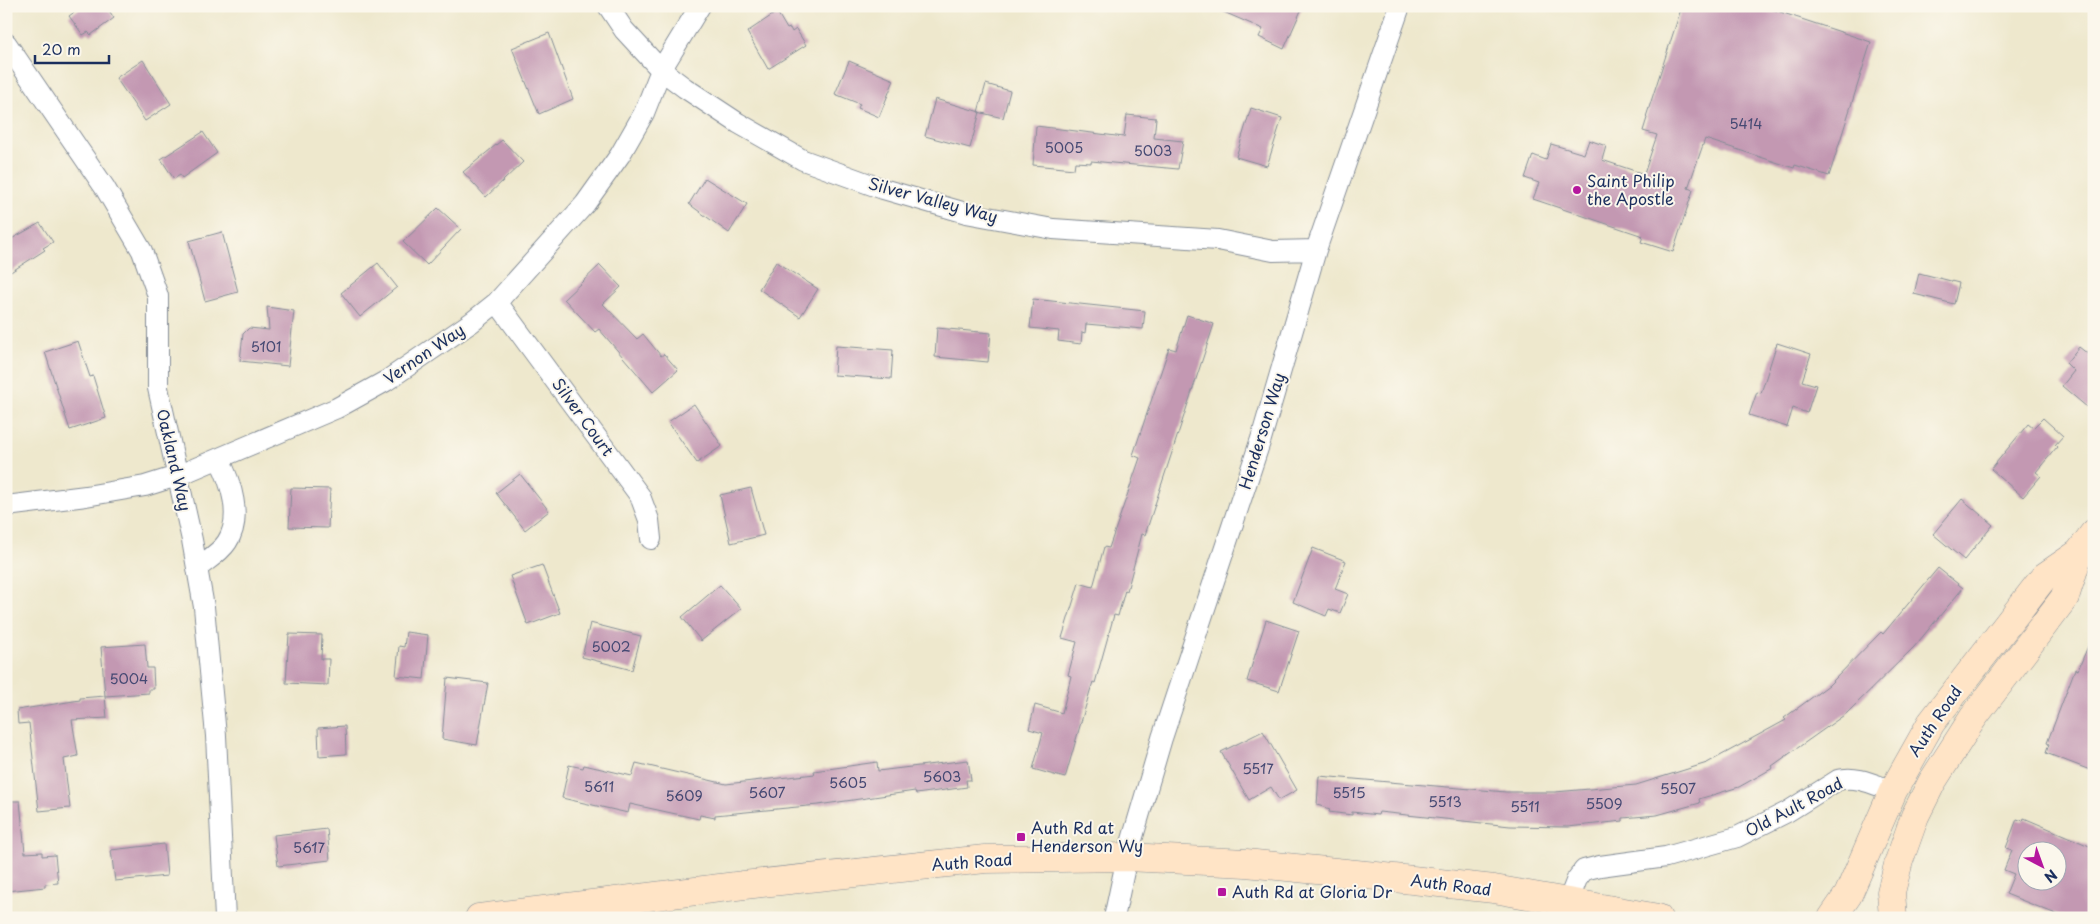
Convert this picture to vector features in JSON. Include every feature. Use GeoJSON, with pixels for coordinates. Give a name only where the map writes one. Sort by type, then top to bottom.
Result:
{"type":"FeatureCollection","features":[{"type":"Feature","properties":{"kind":"main road","name":"Auth Road"},"geometry":{"type":"LineString","coordinates":[[1832,918],[1856,880],[1893,792],[1931,722],[1951,694],[2044,578],[2087,543]]}},
{"type":"Feature","properties":{"kind":"main road","name":"Auth Road"},"geometry":{"type":"LineString","coordinates":[[1893,918],[1891,892],[1899,862],[1915,816],[1932,782],[1973,718],[2065,597],[2087,543]]}},
{"type":"Feature","properties":{"kind":"main road","name":"Auth Road"},"geometry":{"type":"LineString","coordinates":[[479,918],[602,910],[985,859],[1127,857],[1228,862],[1367,875],[1494,890],[1651,917]]}},
{"type":"Feature","properties":{"kind":"street","name":"Silver Valley Way"},"geometry":{"type":"LineString","coordinates":[[608,6],[624,30],[661,70],[738,122],[803,160],[883,189],[966,213],[1053,229],[1218,240],[1273,251],[1316,250]]}},
{"type":"Feature","properties":{"kind":"street","name":"Vernon Way"},"geometry":{"type":"LineString","coordinates":[[6,506],[94,495],[145,486],[177,476],[219,459],[337,408],[386,381],[497,302],[585,204],[620,155],[644,113],[661,70],[700,6]]}},
{"type":"Feature","properties":{"kind":"street","name":"Henderson Way"},"geometry":{"type":"LineString","coordinates":[[1114,918],[1127,857],[1162,738],[1261,438],[1316,250],[1400,6]]}},
{"type":"Feature","properties":{"kind":"street","name":"Oakland Way"},"geometry":{"type":"LineString","coordinates":[[6,43],[105,188],[142,250],[158,296],[158,388],[204,607],[216,736],[225,918]]}},
{"type":"Feature","properties":{"kind":"street","name":"Silver Court"},"geometry":{"type":"LineString","coordinates":[[497,302],[640,496],[649,520],[651,539]]}},
{"type":"Feature","properties":{"kind":"street"},"geometry":{"type":"LineString","coordinates":[[197,568],[220,551],[232,532],[231,488],[219,459]]}},
{"type":"Feature","properties":{"kind":"street","name":"Old Ault Road"},"geometry":{"type":"LineString","coordinates":[[1568,902],[1577,879],[1584,870],[1666,857],[1737,836],[1787,812],[1838,780],[1858,779],[1893,792]]}},
{"type":"Feature","properties":{"kind":"building"},"geometry":{"type":"Polygon","coordinates":[[[83,6],[106,6],[114,18],[91,35],[88,32],[83,35],[69,16],[83,6]]]}},
{"type":"Feature","properties":{"kind":"building"},"geometry":{"type":"Polygon","coordinates":[[[1210,6],[1303,6],[1284,49],[1259,37],[1263,29],[1210,6]]]}},
{"type":"Feature","properties":{"kind":"building"},"geometry":{"type":"Polygon","coordinates":[[[1682,6],[1762,6],[1871,42],[1829,176],[1795,165],[1794,168],[1705,139],[1688,188],[1693,190],[1673,252],[1641,242],[1643,236],[1533,199],[1539,183],[1525,178],[1533,155],[1546,160],[1551,144],[1584,154],[1589,140],[1606,146],[1602,160],[1644,174],[1657,135],[1643,131],[1646,117],[1682,6]]]}},
{"type":"Feature","properties":{"kind":"building"},"geometry":{"type":"Polygon","coordinates":[[[777,12],[787,29],[790,28],[792,32],[796,29],[806,45],[768,69],[747,32],[777,12]]]}},
{"type":"Feature","properties":{"kind":"building"},"geometry":{"type":"Polygon","coordinates":[[[549,33],[573,99],[539,114],[512,48],[549,33]]]}},
{"type":"Feature","properties":{"kind":"building"},"geometry":{"type":"Polygon","coordinates":[[[143,60],[171,104],[145,121],[116,78],[143,60]]]}},
{"type":"Feature","properties":{"kind":"building"},"geometry":{"type":"Polygon","coordinates":[[[849,61],[894,80],[879,117],[858,108],[860,104],[835,94],[849,61]]]}},
{"type":"Feature","properties":{"kind":"building"},"geometry":{"type":"Polygon","coordinates":[[[986,84],[1010,91],[1003,118],[978,112],[986,84]]]}},
{"type":"Feature","properties":{"kind":"building"},"geometry":{"type":"Polygon","coordinates":[[[935,99],[980,112],[970,148],[925,136],[935,99]]]}},
{"type":"Feature","properties":{"kind":"building"},"geometry":{"type":"Polygon","coordinates":[[[1251,108],[1282,118],[1267,166],[1236,157],[1251,108]]]}},
{"type":"Feature","properties":{"kind":"building"},"geometry":{"type":"Polygon","coordinates":[[[1127,115],[1156,118],[1154,138],[1183,141],[1178,169],[1091,161],[1091,163],[1075,162],[1074,169],[1033,165],[1036,126],[1124,137],[1127,115]]]}},
{"type":"Feature","properties":{"kind":"building"},"geometry":{"type":"Polygon","coordinates":[[[203,132],[217,153],[182,178],[180,175],[174,179],[161,159],[203,132]]]}},
{"type":"Feature","properties":{"kind":"building"},"geometry":{"type":"Polygon","coordinates":[[[502,140],[523,162],[486,197],[463,172],[502,140]]]}},
{"type":"Feature","properties":{"kind":"building"},"geometry":{"type":"Polygon","coordinates":[[[705,178],[747,204],[729,233],[689,204],[705,178]]]}},
{"type":"Feature","properties":{"kind":"building"},"geometry":{"type":"Polygon","coordinates":[[[438,208],[461,229],[427,265],[403,242],[438,208]]]}},
{"type":"Feature","properties":{"kind":"building"},"geometry":{"type":"Polygon","coordinates":[[[40,223],[53,242],[43,248],[45,250],[6,275],[6,242],[40,223]]]}},
{"type":"Feature","properties":{"kind":"building"},"geometry":{"type":"Polygon","coordinates":[[[222,232],[238,292],[205,301],[189,241],[222,232]]]}},
{"type":"Feature","properties":{"kind":"building"},"geometry":{"type":"Polygon","coordinates":[[[776,262],[818,289],[800,317],[759,289],[776,262]]]}},
{"type":"Feature","properties":{"kind":"building"},"geometry":{"type":"Polygon","coordinates":[[[378,263],[397,287],[360,317],[341,293],[378,263]]]}},
{"type":"Feature","properties":{"kind":"building"},"geometry":{"type":"Polygon","coordinates":[[[600,265],[621,287],[603,304],[637,339],[643,334],[661,356],[664,354],[678,370],[653,392],[599,329],[595,332],[564,299],[600,265]]]}},
{"type":"Feature","properties":{"kind":"building"},"geometry":{"type":"Polygon","coordinates":[[[1919,273],[1959,283],[1954,304],[1914,294],[1919,273]]]}},
{"type":"Feature","properties":{"kind":"building"},"geometry":{"type":"Polygon","coordinates":[[[1033,299],[1145,311],[1143,329],[1086,324],[1085,333],[1082,332],[1081,344],[1058,341],[1059,331],[1030,328],[1033,299]]]}},
{"type":"Feature","properties":{"kind":"building"},"geometry":{"type":"Polygon","coordinates":[[[267,307],[294,311],[288,366],[240,361],[243,334],[249,328],[269,330],[267,307]]]}},
{"type":"Feature","properties":{"kind":"building"},"geometry":{"type":"Polygon","coordinates":[[[1187,315],[1214,324],[1145,535],[1142,534],[1127,591],[1125,590],[1118,616],[1114,615],[1065,778],[1033,769],[1043,733],[1029,729],[1035,705],[1062,713],[1071,676],[1068,675],[1077,642],[1062,638],[1079,583],[1093,587],[1104,547],[1109,548],[1140,458],[1133,455],[1169,348],[1176,350],[1187,315]]]}},
{"type":"Feature","properties":{"kind":"building"},"geometry":{"type":"Polygon","coordinates":[[[937,328],[991,333],[988,362],[935,357],[937,328]]]}},
{"type":"Feature","properties":{"kind":"building"},"geometry":{"type":"Polygon","coordinates":[[[78,341],[90,377],[93,376],[106,418],[70,430],[45,352],[78,341]]]}},
{"type":"Feature","properties":{"kind":"building"},"geometry":{"type":"Polygon","coordinates":[[[1777,343],[1811,354],[1802,381],[1816,385],[1807,413],[1793,408],[1787,427],[1749,415],[1757,392],[1761,393],[1777,343]]]}},
{"type":"Feature","properties":{"kind":"building"},"geometry":{"type":"Polygon","coordinates":[[[836,346],[893,350],[891,379],[834,375],[836,346]]]}},
{"type":"Feature","properties":{"kind":"building"},"geometry":{"type":"Polygon","coordinates":[[[2094,346],[2094,413],[2062,386],[2074,371],[2066,363],[2079,347],[2088,354],[2094,346]]]}},
{"type":"Feature","properties":{"kind":"building"},"geometry":{"type":"Polygon","coordinates":[[[694,404],[722,446],[697,463],[668,422],[694,404]]]}},
{"type":"Feature","properties":{"kind":"building"},"geometry":{"type":"Polygon","coordinates":[[[2043,418],[2063,436],[2055,445],[2057,447],[2036,472],[2041,476],[2023,497],[1991,469],[2028,424],[2033,428],[2043,418]]]}},
{"type":"Feature","properties":{"kind":"building"},"geometry":{"type":"Polygon","coordinates":[[[520,474],[549,511],[525,530],[496,493],[520,474]]]}},
{"type":"Feature","properties":{"kind":"building"},"geometry":{"type":"Polygon","coordinates":[[[291,488],[330,489],[328,528],[289,527],[291,488]]]}},
{"type":"Feature","properties":{"kind":"building"},"geometry":{"type":"Polygon","coordinates":[[[751,488],[764,535],[731,543],[720,495],[751,488]]]}},
{"type":"Feature","properties":{"kind":"building"},"geometry":{"type":"Polygon","coordinates":[[[1962,499],[1993,525],[1964,560],[1933,534],[1962,499]]]}},
{"type":"Feature","properties":{"kind":"building"},"geometry":{"type":"Polygon","coordinates":[[[1313,548],[1346,561],[1335,589],[1348,594],[1340,613],[1329,609],[1326,616],[1293,602],[1313,548]]]}},
{"type":"Feature","properties":{"kind":"building"},"geometry":{"type":"Polygon","coordinates":[[[542,565],[560,613],[528,625],[510,576],[542,565]]]}},
{"type":"Feature","properties":{"kind":"building"},"geometry":{"type":"Polygon","coordinates":[[[1938,568],[1963,588],[1914,647],[1847,713],[1772,766],[1773,768],[1739,787],[1699,799],[1700,803],[1657,815],[1623,818],[1623,821],[1568,827],[1510,826],[1379,812],[1378,815],[1352,812],[1352,815],[1329,812],[1330,809],[1317,805],[1319,776],[1506,792],[1555,792],[1636,785],[1707,763],[1786,720],[1784,718],[1829,685],[1881,632],[1883,634],[1938,568]]]}},
{"type":"Feature","properties":{"kind":"building"},"geometry":{"type":"Polygon","coordinates":[[[720,585],[741,609],[701,641],[682,617],[720,585]]]}},
{"type":"Feature","properties":{"kind":"building"},"geometry":{"type":"Polygon","coordinates":[[[1266,620],[1299,631],[1279,691],[1247,681],[1266,620]]]}},
{"type":"Feature","properties":{"kind":"building"},"geometry":{"type":"Polygon","coordinates":[[[590,623],[641,636],[632,670],[582,657],[590,623]]]}},
{"type":"Feature","properties":{"kind":"building"},"geometry":{"type":"Polygon","coordinates":[[[406,632],[428,635],[424,679],[396,676],[399,646],[404,647],[406,632]]]}},
{"type":"Feature","properties":{"kind":"building"},"geometry":{"type":"Polygon","coordinates":[[[2094,632],[2094,759],[2090,770],[2046,753],[2049,744],[2047,743],[2075,669],[2078,670],[2094,632]]]}},
{"type":"Feature","properties":{"kind":"building"},"geometry":{"type":"Polygon","coordinates":[[[289,634],[322,635],[321,659],[329,659],[328,685],[286,683],[289,634]]]}},
{"type":"Feature","properties":{"kind":"building"},"geometry":{"type":"Polygon","coordinates":[[[145,644],[147,668],[153,668],[154,689],[149,689],[149,693],[105,696],[101,647],[145,644]]]}},
{"type":"Feature","properties":{"kind":"building"},"geometry":{"type":"Polygon","coordinates":[[[447,678],[488,683],[477,745],[442,739],[447,678]]]}},
{"type":"Feature","properties":{"kind":"building"},"geometry":{"type":"Polygon","coordinates":[[[105,696],[107,718],[72,720],[78,756],[64,759],[70,808],[39,811],[29,723],[18,724],[17,710],[80,700],[80,698],[105,696]]]}},
{"type":"Feature","properties":{"kind":"building"},"geometry":{"type":"Polygon","coordinates":[[[345,726],[346,754],[319,756],[318,728],[345,726]]]}},
{"type":"Feature","properties":{"kind":"building"},"geometry":{"type":"Polygon","coordinates":[[[1263,731],[1297,790],[1279,800],[1271,787],[1249,800],[1221,752],[1263,731]]]}},
{"type":"Feature","properties":{"kind":"building"},"geometry":{"type":"Polygon","coordinates":[[[968,760],[971,780],[966,780],[967,787],[916,794],[915,791],[818,805],[715,815],[715,818],[700,815],[699,819],[630,804],[628,813],[562,798],[569,765],[583,768],[584,765],[632,776],[636,763],[726,784],[815,774],[814,771],[877,762],[878,771],[968,760]]]}},
{"type":"Feature","properties":{"kind":"building"},"geometry":{"type":"Polygon","coordinates":[[[6,801],[20,801],[25,853],[42,852],[42,856],[55,855],[58,883],[45,884],[45,887],[6,891],[6,801]]]}},
{"type":"Feature","properties":{"kind":"building"},"geometry":{"type":"Polygon","coordinates":[[[2024,818],[2094,848],[2094,918],[2066,918],[2006,894],[2014,874],[2004,870],[2012,850],[2006,848],[2017,819],[2023,821],[2024,818]]]}},
{"type":"Feature","properties":{"kind":"building"},"geometry":{"type":"Polygon","coordinates":[[[327,829],[330,860],[278,866],[274,835],[327,829]]]}},
{"type":"Feature","properties":{"kind":"building"},"geometry":{"type":"Polygon","coordinates":[[[164,844],[167,876],[115,881],[111,850],[164,844]]]}},
{"type":"Feature","properties":{"kind":"place","name":"Saint Philip the Apostle"},"geometry":{"type":"Point","coordinates":[1577,190]}},
{"type":"Feature","properties":{"kind":"place","name":"Auth Rd at Henderson Wy"},"geometry":{"type":"Point","coordinates":[1021,837]}},
{"type":"Feature","properties":{"kind":"place","name":"Auth Rd at Gloria Dr"},"geometry":{"type":"Point","coordinates":[1222,892]}}]}
